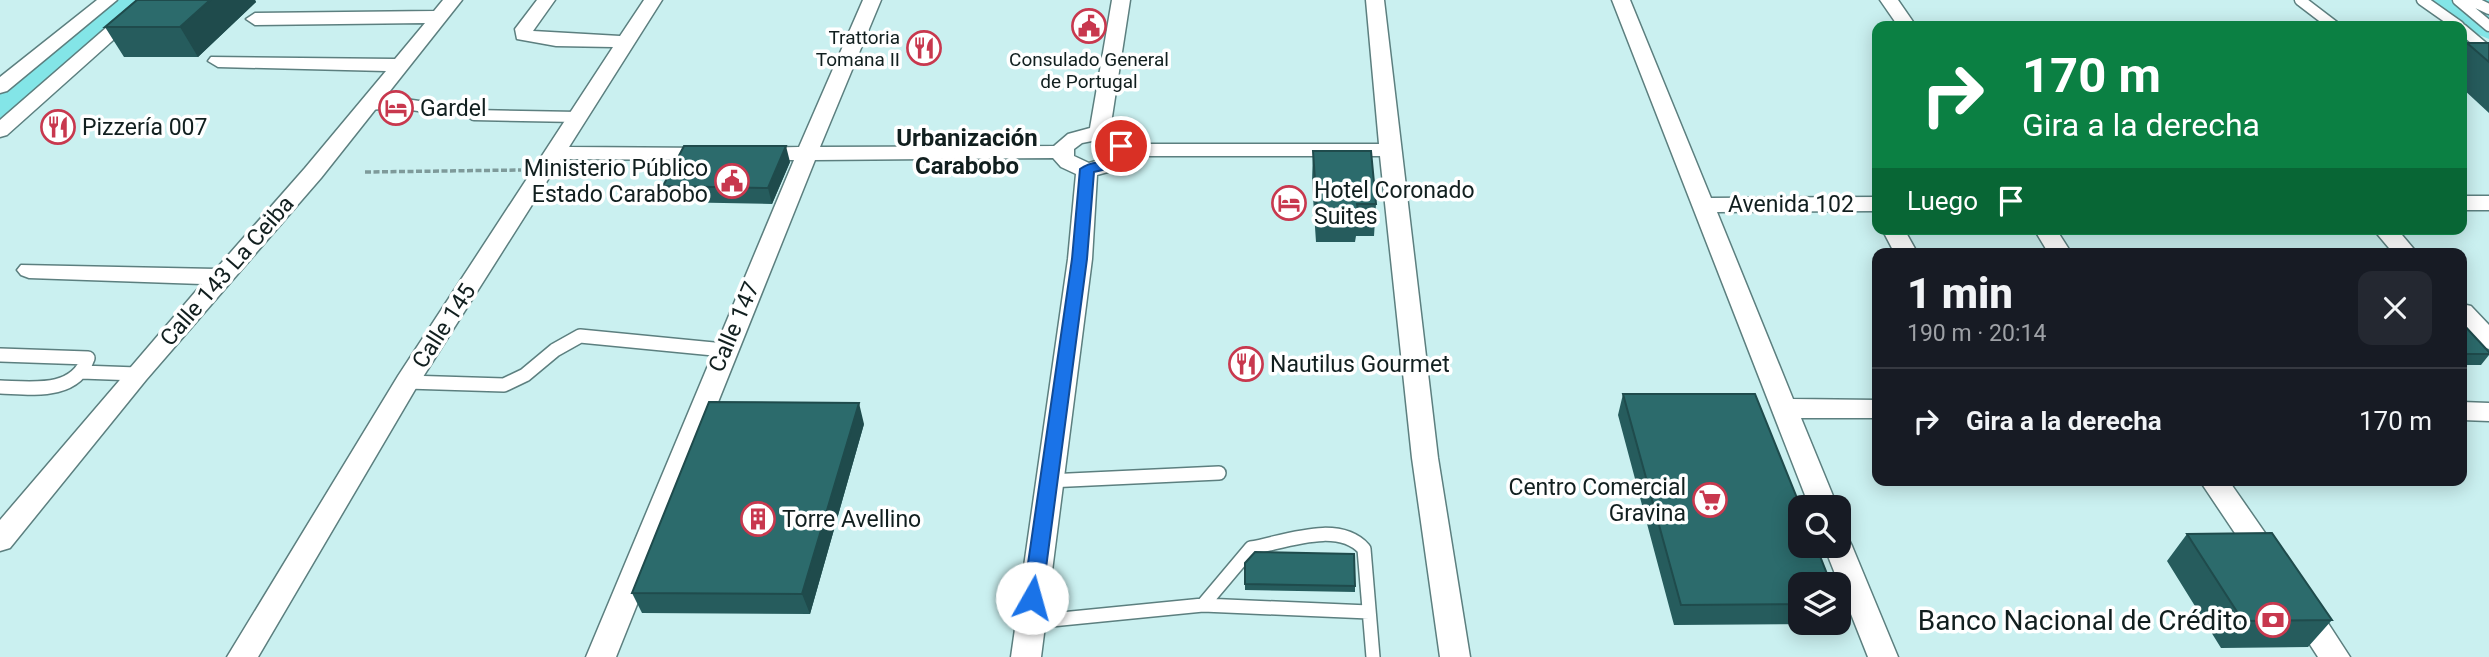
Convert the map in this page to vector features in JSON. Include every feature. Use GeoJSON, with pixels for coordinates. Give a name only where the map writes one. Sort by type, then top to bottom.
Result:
{"type":"FeatureCollection","features":[{"type":"Feature","properties":{"kind":"street"},"geometry":{"type":"LineString","coordinates":[[5,83],[108,0]]}},
{"type":"Feature","properties":{"kind":"street"},"geometry":{"type":"LineString","coordinates":[[0,131],[149,0]]}},
{"type":"Feature","properties":{"kind":"street"},"geometry":{"type":"LineString","coordinates":[[546,0],[524,29],[524,35],[574,40],[631,34]]}},
{"type":"Feature","properties":{"kind":"street","name":"Calle 145"},"geometry":{"type":"LineString","coordinates":[[242,657],[407,383],[653,0]]}},
{"type":"Feature","properties":{"kind":"street","name":"Calle 147"},"geometry":{"type":"LineString","coordinates":[[601,657],[724,350],[873,0]]}},
{"type":"Feature","properties":{"kind":"street"},"geometry":{"type":"LineString","coordinates":[[1100,134],[1121,0]]}},
{"type":"Feature","properties":{"kind":"street"},"geometry":{"type":"LineString","coordinates":[[1375,0],[1424,458],[1455,657]]}},
{"type":"Feature","properties":{"kind":"street"},"geometry":{"type":"LineString","coordinates":[[1621,0],[1819,495]]}},
{"type":"Feature","properties":{"kind":"street"},"geometry":{"type":"LineString","coordinates":[[1889,0],[1904,21]]}},
{"type":"Feature","properties":{"kind":"street"},"geometry":{"type":"LineString","coordinates":[[255,19],[446,9]]}},
{"type":"Feature","properties":{"kind":"street","name":"Calle 143 La Ceiba"},"geometry":{"type":"LineString","coordinates":[[0,540],[137,374],[313,173],[446,9]]}},
{"type":"Feature","properties":{"kind":"street"},"geometry":{"type":"LineString","coordinates":[[2467,50],[2488,50]]}},
{"type":"Feature","properties":{"kind":"street"},"geometry":{"type":"LineString","coordinates":[[218,61],[400,65]]}},
{"type":"Feature","properties":{"kind":"street"},"geometry":{"type":"LineString","coordinates":[[5,83],[59,79]]}},
{"type":"Feature","properties":{"kind":"street"},"geometry":{"type":"LineString","coordinates":[[552,161],[1062,152],[1075,138],[1100,134],[1118,141],[1122,150]]}},
{"type":"Feature","properties":{"kind":"street"},"geometry":{"type":"LineString","coordinates":[[1122,150],[1390,149]]}},
{"type":"Feature","properties":{"kind":"street"},"geometry":{"type":"LineString","coordinates":[[1062,152],[1067,162],[1087,169],[1112,164],[1122,150]]}},
{"type":"Feature","properties":{"kind":"street"},"geometry":{"type":"LineString","coordinates":[[1026,657],[1080,259],[1087,169]]}},
{"type":"Feature","properties":{"kind":"street"},"geometry":{"type":"LineString","coordinates":[[2467,203],[2489,203]]}},
{"type":"Feature","properties":{"kind":"street","name":"Avenida 102"},"geometry":{"type":"LineString","coordinates":[[1704,205],[1872,204]]}},
{"type":"Feature","properties":{"kind":"street"},"geometry":{"type":"LineString","coordinates":[[2390,235],[2401,248]]}},
{"type":"Feature","properties":{"kind":"street"},"geometry":{"type":"LineString","coordinates":[[29,270],[221,277]]}},
{"type":"Feature","properties":{"kind":"street"},"geometry":{"type":"LineString","coordinates":[[2467,317],[2489,340]]}},
{"type":"Feature","properties":{"kind":"street"},"geometry":{"type":"LineString","coordinates":[[1786,408],[1872,409]]}},
{"type":"Feature","properties":{"kind":"street"},"geometry":{"type":"LineString","coordinates":[[2467,411],[2489,412]]}},
{"type":"Feature","properties":{"kind":"street"},"geometry":{"type":"LineString","coordinates":[[2217,486],[2335,657]]}},
{"type":"Feature","properties":{"kind":"street"},"geometry":{"type":"LineString","coordinates":[[1843,558],[1882,657]]}},
{"type":"Feature","properties":{"kind":"lane"},"geometry":{"type":"LineString","coordinates":[[2300,0],[2327,21]]}},
{"type":"Feature","properties":{"kind":"lane"},"geometry":{"type":"LineString","coordinates":[[2422,0],[2450,21]]}},
{"type":"Feature","properties":{"kind":"lane"},"geometry":{"type":"LineString","coordinates":[[2458,0],[2489,26]]}},
{"type":"Feature","properties":{"kind":"lane"},"geometry":{"type":"LineString","coordinates":[[2470,0],[2489,9]]}},
{"type":"Feature","properties":{"kind":"lane"},"geometry":{"type":"LineString","coordinates":[[2467,34],[2488,50]]}},
{"type":"Feature","properties":{"kind":"lane"},"geometry":{"type":"LineString","coordinates":[[367,105],[398,103],[446,110]]}},
{"type":"Feature","properties":{"kind":"lane"},"geometry":{"type":"LineString","coordinates":[[474,115],[578,117]]}},
{"type":"Feature","properties":{"kind":"lane"},"geometry":{"type":"LineString","coordinates":[[407,383],[504,385],[525,376],[555,349],[580,336],[724,350]]}},
{"type":"Feature","properties":{"kind":"lane"},"geometry":{"type":"LineString","coordinates":[[0,355],[88,358],[74,380],[62,386],[0,387]]}},
{"type":"Feature","properties":{"kind":"lane"},"geometry":{"type":"LineString","coordinates":[[81,372],[137,374]]}},
{"type":"Feature","properties":{"kind":"lane"},"geometry":{"type":"LineString","coordinates":[[1048,481],[1219,473]]}},
{"type":"Feature","properties":{"kind":"lane"},"geometry":{"type":"LineString","coordinates":[[1203,605],[1251,548],[1338,533],[1353,538],[1364,549],[1373,657]]}},
{"type":"Feature","properties":{"kind":"lane"},"geometry":{"type":"LineString","coordinates":[[1029,622],[1203,605],[1369,612]]}},
{"type":"Feature","properties":{"kind":"path"},"geometry":{"type":"LineString","coordinates":[[365,172],[552,161]]}},
{"type":"Feature","properties":{"kind":"shaded area"},"geometry":{"type":"Polygon","coordinates":[[[108,0],[148,0],[0,130],[0,88],[108,0]]]}},
{"type":"Feature","properties":{"kind":"shaded area"},"geometry":{"type":"Polygon","coordinates":[[[2418,0],[2489,0],[2489,39],[2467,30],[2467,21],[2452,21],[2418,0]]]}},
{"type":"Feature","properties":{"kind":"building"},"geometry":{"type":"Polygon","coordinates":[[[137,0],[210,0],[180,27],[105,27],[137,0]]]}},
{"type":"Feature","properties":{"kind":"building"},"geometry":{"type":"Polygon","coordinates":[[[2467,43],[2489,43],[2489,62],[2467,43]]]}},
{"type":"Feature","properties":{"kind":"building"},"geometry":{"type":"Polygon","coordinates":[[[684,146],[786,146],[768,188],[663,186],[684,146]]]}},
{"type":"Feature","properties":{"kind":"building"},"geometry":{"type":"Polygon","coordinates":[[[1313,151],[1371,151],[1376,204],[1357,204],[1358,210],[1317,210],[1313,151]]]}},
{"type":"Feature","properties":{"kind":"building"},"geometry":{"type":"Polygon","coordinates":[[[2467,328],[2489,352],[2467,354],[2467,328]]]}},
{"type":"Feature","properties":{"kind":"building","name":"Centro Comercial Gravina"},"geometry":{"type":"Polygon","coordinates":[[[1623,394],[1755,394],[1796,495],[1788,495],[1788,558],[1821,558],[1826,572],[1788,572],[1788,604],[1681,605],[1623,394]]]}},
{"type":"Feature","properties":{"kind":"building","name":"Torre Avellino"},"geometry":{"type":"Polygon","coordinates":[[[709,402],[859,403],[802,594],[632,593],[709,402]]]}},
{"type":"Feature","properties":{"kind":"building"},"geometry":{"type":"Polygon","coordinates":[[[2272,533],[2332,620],[2243,621],[2187,534],[2272,533]]]}},
{"type":"Feature","properties":{"kind":"building"},"geometry":{"type":"Polygon","coordinates":[[[1255,552],[1354,554],[1355,586],[1245,584],[1245,563],[1255,552]]]}},
{"type":"Feature","properties":{"kind":"place","name":"Consulado General de Portugal"},"geometry":{"type":"Point","coordinates":[1089,26]}},
{"type":"Feature","properties":{"kind":"place","name":"Trattoria Tomana II"},"geometry":{"type":"Point","coordinates":[924,48]}},
{"type":"Feature","properties":{"kind":"place","name":"Gardel"},"geometry":{"type":"Point","coordinates":[396,108]}},
{"type":"Feature","properties":{"kind":"place","name":"Pizzería 007"},"geometry":{"type":"Point","coordinates":[58,127]}},
{"type":"Feature","properties":{"kind":"place","name":"Ministerio Público Estado Carabobo"},"geometry":{"type":"Point","coordinates":[732,181]}},
{"type":"Feature","properties":{"kind":"place","name":"Hotel Coronado Suites"},"geometry":{"type":"Point","coordinates":[1289,203]}},
{"type":"Feature","properties":{"kind":"place","name":"Nautilus Gourmet"},"geometry":{"type":"Point","coordinates":[1246,364]}},
{"type":"Feature","properties":{"kind":"place","name":"Centro Comercial Gravina"},"geometry":{"type":"Point","coordinates":[1710,500]}},
{"type":"Feature","properties":{"kind":"place","name":"Torre Avellino"},"geometry":{"type":"Point","coordinates":[758,519]}},
{"type":"Feature","properties":{"kind":"place","name":"Banco Nacional de Crédito"},"geometry":{"type":"Point","coordinates":[2273,620]}},
{"type":"Feature","properties":{"kind":"district","name":"Urbanización Carabobo"},"geometry":{"type":"Point","coordinates":[967,152]}},
{"type":"Feature","properties":{"kind":"route"},"geometry":{"type":"LineString","coordinates":[[1032,598],[1080,259],[1087,169],[1105,167],[1118,160],[1121,146]]}}]}
